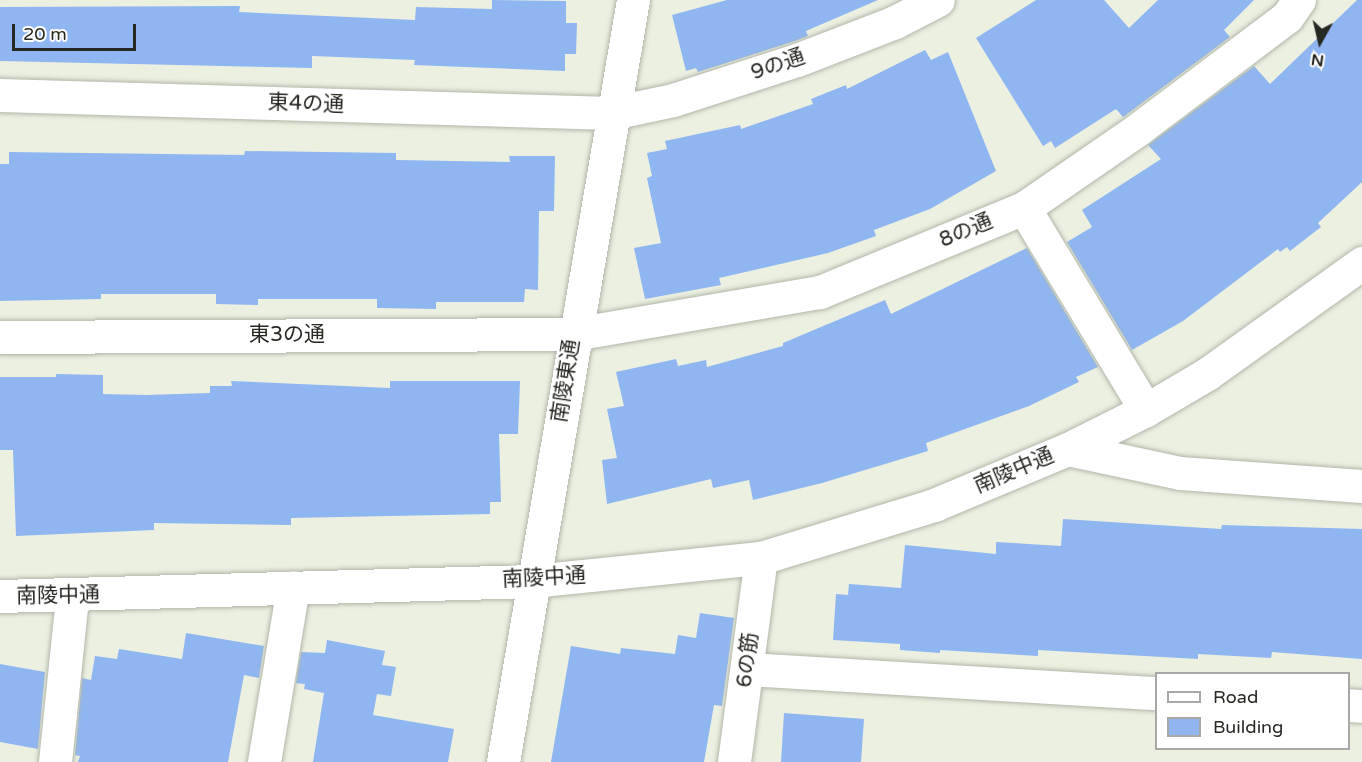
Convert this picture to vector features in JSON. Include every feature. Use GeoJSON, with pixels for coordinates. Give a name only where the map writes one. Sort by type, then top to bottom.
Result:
{"type":"FeatureCollection","features":[{"type":"Feature","properties":{"kind":"street","name":"南陵東通"},"geometry":{"type":"LineString","coordinates":[[503,762],[574,334],[633,0]]}},
{"type":"Feature","properties":{"kind":"street","name":"9の通"},"geometry":{"type":"LineString","coordinates":[[612,112],[673,100],[797,60],[895,22],[938,0]]}},
{"type":"Feature","properties":{"kind":"street","name":"8の通"},"geometry":{"type":"LineString","coordinates":[[574,334],[820,292],[1024,207],[1137,130],[1287,16],[1299,0]]}},
{"type":"Feature","properties":{"kind":"street","name":"東4の通"},"geometry":{"type":"LineString","coordinates":[[0,95],[612,112]]}},
{"type":"Feature","properties":{"kind":"street"},"geometry":{"type":"LineString","coordinates":[[1024,207],[1146,410]]}},
{"type":"Feature","properties":{"kind":"street","name":"南陵中通"},"geometry":{"type":"LineString","coordinates":[[0,596],[72,597],[293,587],[533,580],[761,558],[934,505],[1068,449],[1146,410],[1266,335],[1362,263]]}},
{"type":"Feature","properties":{"kind":"street","name":"東3の通"},"geometry":{"type":"LineString","coordinates":[[0,337],[574,334]]}},
{"type":"Feature","properties":{"kind":"street","name":"南陵中通"},"geometry":{"type":"LineString","coordinates":[[1068,449],[1180,473],[1362,486]]}},
{"type":"Feature","properties":{"kind":"street","name":"6の筋"},"geometry":{"type":"LineString","coordinates":[[734,762],[761,558]]}},
{"type":"Feature","properties":{"kind":"street"},"geometry":{"type":"LineString","coordinates":[[264,762],[293,587]]}},
{"type":"Feature","properties":{"kind":"street"},"geometry":{"type":"LineString","coordinates":[[55,762],[72,597]]}},
{"type":"Feature","properties":{"kind":"street"},"geometry":{"type":"LineString","coordinates":[[747,669],[1155,693]]}},
{"type":"Feature","properties":{"kind":"building"},"geometry":{"type":"Polygon","coordinates":[[[492,0],[566,1],[566,23],[577,23],[576,54],[565,54],[565,71],[414,65],[415,60],[312,56],[312,68],[0,61],[0,7],[240,6],[239,12],[415,20],[416,7],[492,9],[492,0]]]}},
{"type":"Feature","properties":{"kind":"building"},"geometry":{"type":"Polygon","coordinates":[[[727,0],[878,0],[806,31],[808,36],[795,41],[698,72],[696,68],[686,71],[672,15],[727,0]]]}},
{"type":"Feature","properties":{"kind":"building"},"geometry":{"type":"Polygon","coordinates":[[[1036,0],[1104,0],[1129,28],[1158,0],[1254,0],[1224,30],[1230,37],[1126,115],[1123,117],[1116,109],[1055,148],[1051,141],[1043,146],[976,38],[1036,0]]]}},
{"type":"Feature","properties":{"kind":"building"},"geometry":{"type":"Polygon","coordinates":[[[1357,0],[1362,0],[1362,182],[1318,223],[1321,227],[1290,251],[1287,247],[1280,252],[1278,249],[1183,321],[1132,350],[1067,242],[1092,227],[1082,210],[1161,159],[1148,145],[1254,66],[1270,84],[1357,0]]]}},
{"type":"Feature","properties":{"kind":"building"},"geometry":{"type":"Polygon","coordinates":[[[925,50],[931,60],[948,52],[996,171],[930,209],[874,230],[876,236],[828,253],[719,278],[721,285],[645,299],[634,248],[661,243],[647,178],[652,176],[647,153],[667,149],[665,141],[740,125],[741,129],[813,104],[811,99],[846,85],[847,89],[925,50]]]}},
{"type":"Feature","properties":{"kind":"building"},"geometry":{"type":"Polygon","coordinates":[[[245,151],[396,153],[396,160],[510,162],[509,156],[555,156],[554,211],[539,211],[538,290],[525,289],[524,302],[436,302],[436,309],[377,308],[377,299],[258,299],[258,305],[216,304],[216,294],[101,294],[101,299],[0,301],[0,164],[9,164],[9,152],[244,155],[245,151]]]}},
{"type":"Feature","properties":{"kind":"building"},"geometry":{"type":"Polygon","coordinates":[[[1027,248],[1098,367],[1076,377],[1079,382],[1029,406],[926,443],[928,451],[822,483],[753,500],[749,480],[713,488],[711,479],[607,504],[602,460],[617,458],[607,409],[624,406],[616,372],[676,359],[678,366],[706,360],[707,367],[783,346],[783,343],[885,300],[891,314],[1027,248]]]}},
{"type":"Feature","properties":{"kind":"building"},"geometry":{"type":"Polygon","coordinates":[[[56,374],[103,375],[103,394],[146,395],[210,393],[210,386],[232,386],[231,381],[390,388],[390,381],[520,381],[518,434],[499,434],[501,502],[490,502],[490,514],[291,518],[291,525],[154,523],[154,530],[16,536],[13,450],[0,450],[0,377],[56,377],[56,374]]]}},
{"type":"Feature","properties":{"kind":"building"},"geometry":{"type":"Polygon","coordinates":[[[1063,519],[1221,529],[1222,525],[1362,529],[1362,659],[1272,652],[1271,658],[1198,654],[1198,659],[1038,650],[1038,656],[940,650],[940,653],[900,650],[900,644],[833,640],[836,594],[848,595],[849,584],[901,588],[905,545],[996,554],[996,542],[1061,546],[1063,519]]]}},
{"type":"Feature","properties":{"kind":"building"},"geometry":{"type":"Polygon","coordinates":[[[700,613],[734,618],[722,706],[714,705],[704,762],[551,762],[571,646],[620,654],[621,648],[675,654],[678,635],[696,638],[700,613]]]}},
{"type":"Feature","properties":{"kind":"building"},"geometry":{"type":"Polygon","coordinates":[[[186,633],[264,646],[259,678],[244,675],[228,762],[78,762],[80,756],[75,755],[82,678],[91,680],[95,656],[117,659],[119,649],[182,659],[186,633]]]}},
{"type":"Feature","properties":{"kind":"building"},"geometry":{"type":"Polygon","coordinates":[[[327,640],[385,651],[382,665],[396,667],[391,696],[377,694],[373,715],[454,729],[448,762],[313,762],[324,693],[304,689],[305,684],[296,683],[301,652],[325,653],[327,640]]]}},
{"type":"Feature","properties":{"kind":"building"},"geometry":{"type":"Polygon","coordinates":[[[0,664],[45,672],[38,749],[0,742],[0,664]]]}},
{"type":"Feature","properties":{"kind":"building"},"geometry":{"type":"Polygon","coordinates":[[[784,713],[864,719],[861,762],[781,762],[784,713]]]}}]}
